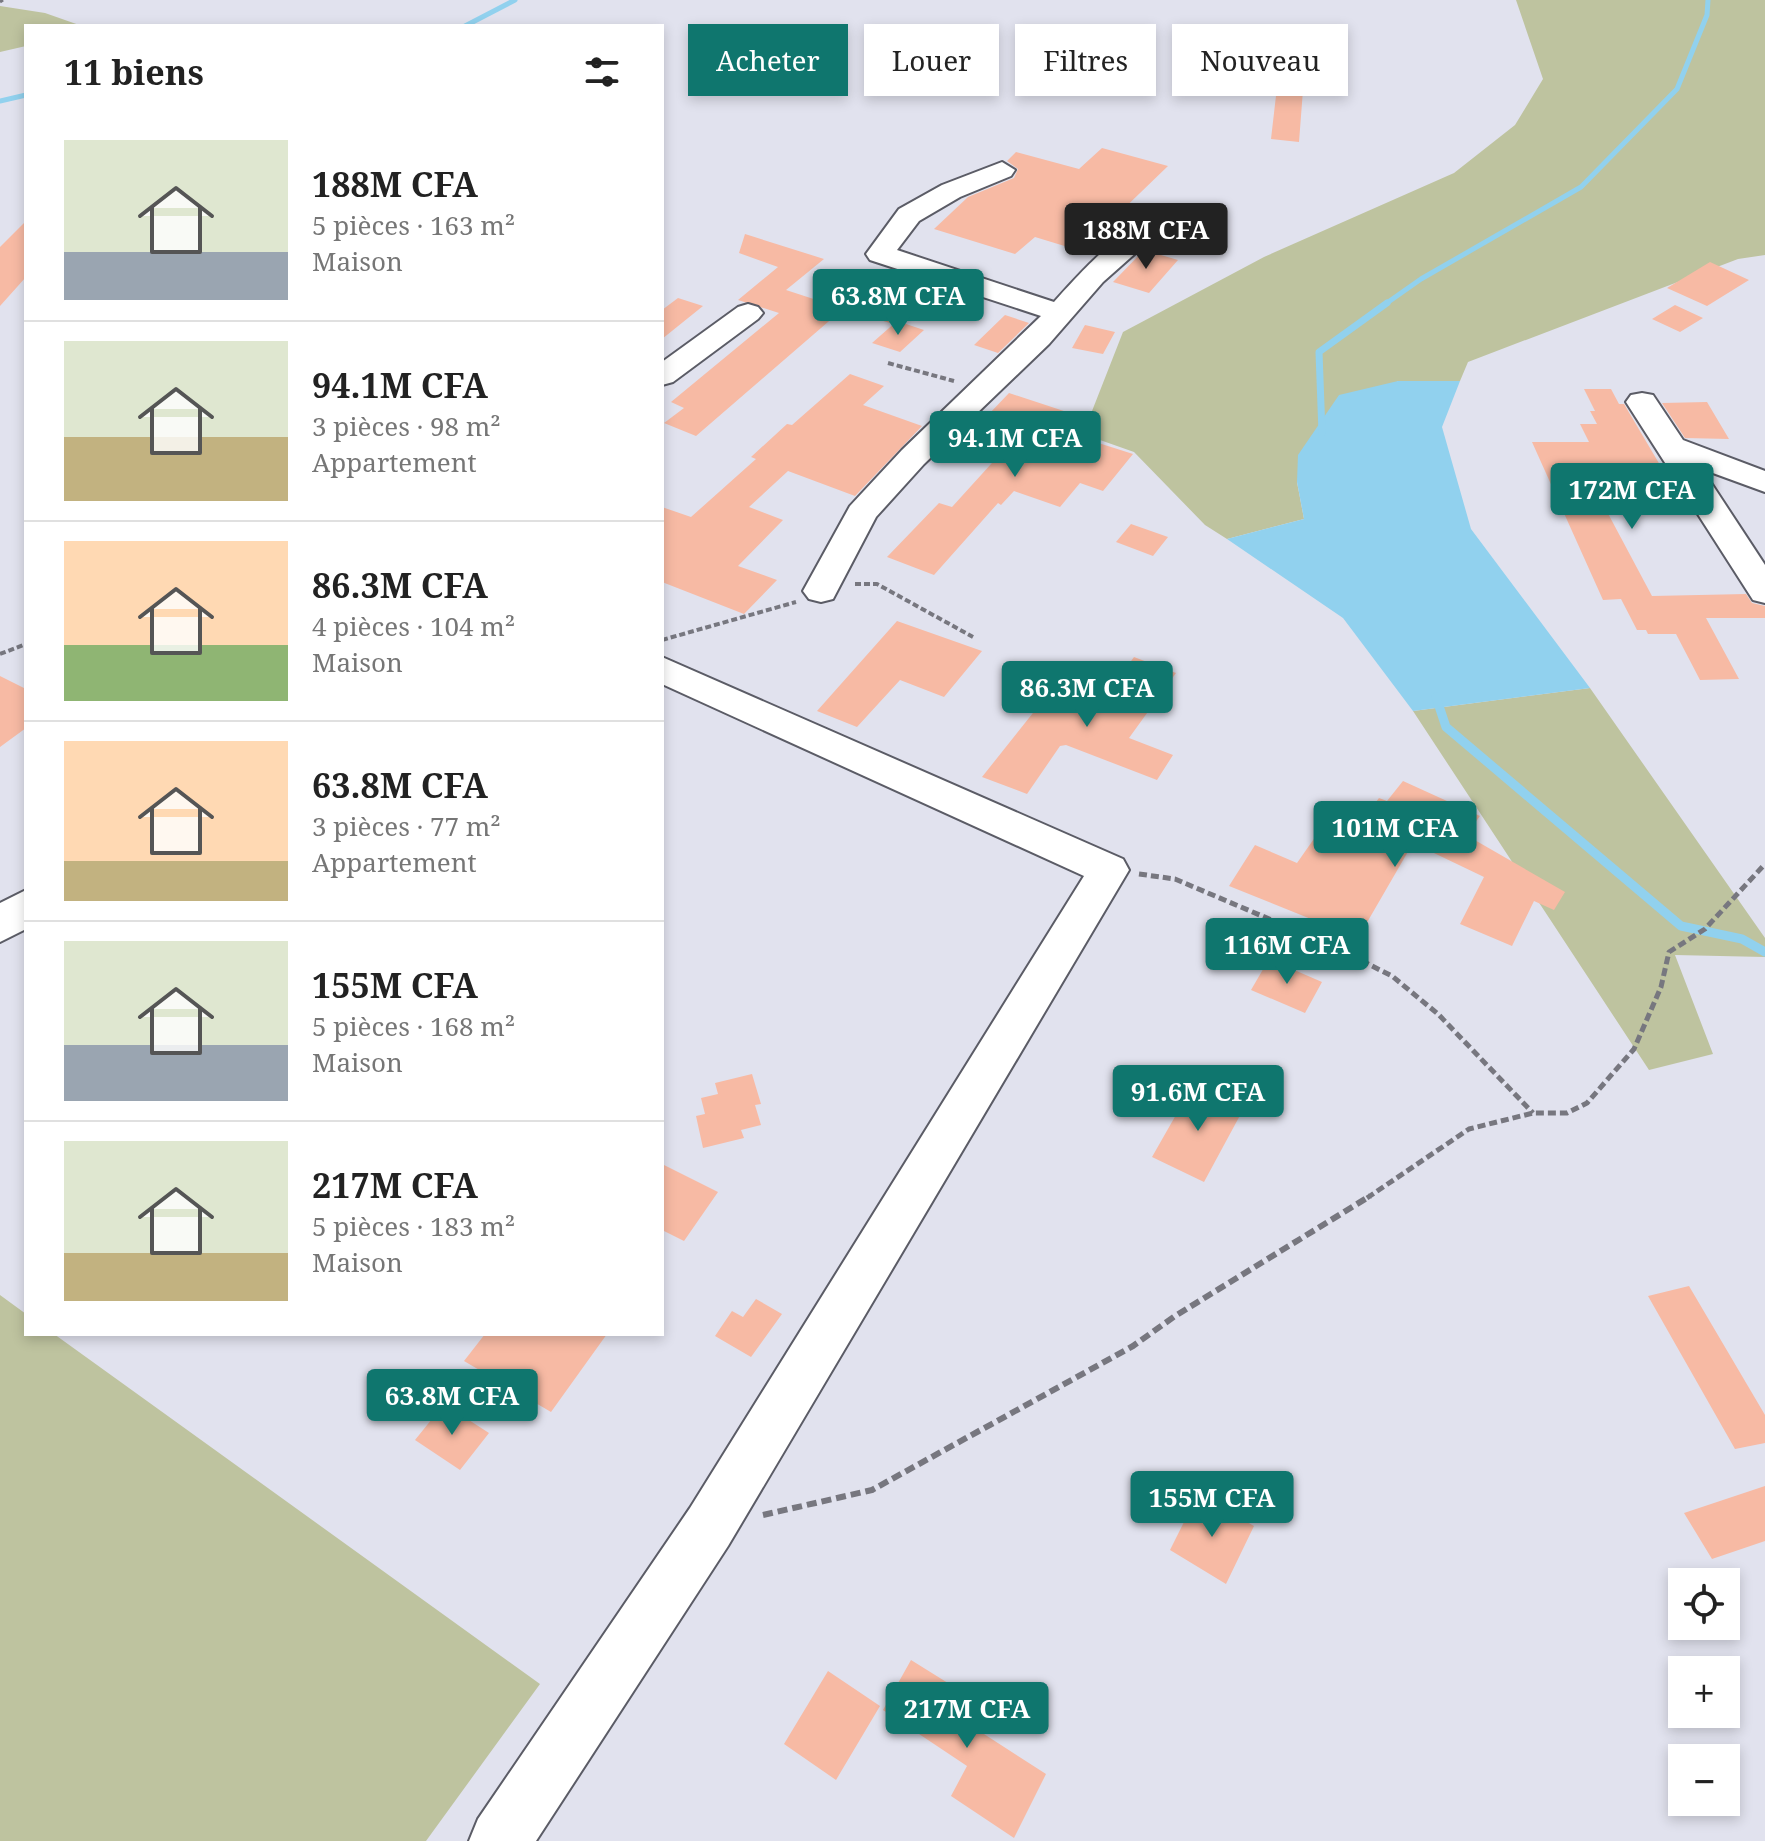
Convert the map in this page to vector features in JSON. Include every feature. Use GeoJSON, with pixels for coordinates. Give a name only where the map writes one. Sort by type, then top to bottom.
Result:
{"type":"FeatureCollection","features":[{"type":"Feature","properties":{"kind":"street"},"geometry":{"type":"LineString","coordinates":[[1002,170],[951,191],[909,215],[880,254],[1060,313]]}},
{"type":"Feature","properties":{"kind":"street"},"geometry":{"type":"LineString","coordinates":[[821,591],[862,513],[1093,276],[1151,227]]}},
{"type":"Feature","properties":{"kind":"street"},"geometry":{"type":"LineString","coordinates":[[664,375],[748,313]]}},
{"type":"Feature","properties":{"kind":"street"},"geometry":{"type":"LineString","coordinates":[[1642,402],[1765,592]]}},
{"type":"Feature","properties":{"kind":"street"},"geometry":{"type":"LineString","coordinates":[[1672,447],[1765,482]]}},
{"type":"Feature","properties":{"kind":"street"},"geometry":{"type":"LineString","coordinates":[[500,1841],[709,1527],[1109,870],[664,670]]}},
{"type":"Feature","properties":{"kind":"street"},"geometry":{"type":"LineString","coordinates":[[0,926],[24,908]]}},
{"type":"Feature","properties":{"kind":"path"},"geometry":{"type":"LineString","coordinates":[[888,363],[982,389]]}},
{"type":"Feature","properties":{"kind":"path"},"geometry":{"type":"LineString","coordinates":[[0,654],[24,645]]}},
{"type":"Feature","properties":{"kind":"path"},"geometry":{"type":"LineString","coordinates":[[709,1527],[872,1490],[1133,1346],[1175,1316],[1319,1230],[1469,1129],[1533,1113],[1567,1113],[1587,1103],[1634,1049],[1661,987],[1669,952],[1705,929],[1765,864]]}},
{"type":"Feature","properties":{"kind":"path"},"geometry":{"type":"LineString","coordinates":[[1109,870],[1175,879],[1328,944],[1392,976],[1438,1014],[1533,1113]]}},
{"type":"Feature","properties":{"kind":"green space"},"geometry":{"type":"Polygon","coordinates":[[[1516,0],[1765,0],[1765,255],[1738,259],[1468,362],[1460,381],[1398,381],[1297,482],[1304,519],[1227,539],[1205,525],[1134,452],[1083,434],[1123,332],[1264,257],[1454,173],[1515,125],[1543,79],[1516,0]]]}},
{"type":"Feature","properties":{"kind":"green space"},"geometry":{"type":"Polygon","coordinates":[[[0,6],[45,13],[76,24],[24,24],[24,46],[0,52],[0,6]]]}},
{"type":"Feature","properties":{"kind":"green space"},"geometry":{"type":"Polygon","coordinates":[[[1590,688],[1765,938],[1765,957],[1675,955],[1713,1054],[1649,1070],[1413,711],[1590,688]]]}},
{"type":"Feature","properties":{"kind":"green space"},"geometry":{"type":"Polygon","coordinates":[[[0,1295],[24,1313],[24,1336],[57,1336],[540,1684],[426,1841],[0,1841],[0,1295]]]}},
{"type":"Feature","properties":{"kind":"water"},"geometry":{"type":"Polygon","coordinates":[[[1398,381],[1460,381],[1442,427],[1471,529],[1590,688],[1413,711],[1343,618],[1227,539],[1304,519],[1297,482],[1298,455],[1339,395],[1398,381]]]}},
{"type":"Feature","properties":{"kind":"building"},"geometry":{"type":"Polygon","coordinates":[[[1276,96],[1303,96],[1299,142],[1271,139],[1276,96]]]}},
{"type":"Feature","properties":{"kind":"building"},"geometry":{"type":"Polygon","coordinates":[[[1102,148],[1168,166],[1111,221],[1130,227],[1094,255],[1035,237],[1015,254],[934,229],[968,197],[1014,178],[1018,169],[1007,161],[1016,152],[1079,169],[1102,148]]]}},
{"type":"Feature","properties":{"kind":"building"},"geometry":{"type":"Polygon","coordinates":[[[24,223],[24,279],[0,306],[0,247],[24,223]]]}},
{"type":"Feature","properties":{"kind":"building"},"geometry":{"type":"Polygon","coordinates":[[[745,234],[824,259],[786,290],[838,307],[878,274],[928,290],[890,323],[843,309],[696,436],[664,423],[684,408],[671,402],[779,313],[738,300],[778,267],[739,253],[745,234]]]}},
{"type":"Feature","properties":{"kind":"building"},"geometry":{"type":"Polygon","coordinates":[[[1144,250],[1178,260],[1149,293],[1113,282],[1144,250]]]}},
{"type":"Feature","properties":{"kind":"building"},"geometry":{"type":"Polygon","coordinates":[[[1710,262],[1749,280],[1707,306],[1667,288],[1710,262]]]}},
{"type":"Feature","properties":{"kind":"building"},"geometry":{"type":"Polygon","coordinates":[[[678,298],[703,306],[664,337],[664,308],[678,298]]]}},
{"type":"Feature","properties":{"kind":"building"},"geometry":{"type":"Polygon","coordinates":[[[1675,305],[1703,318],[1680,332],[1652,319],[1675,305]]]}},
{"type":"Feature","properties":{"kind":"building"},"geometry":{"type":"Polygon","coordinates":[[[1005,315],[1029,323],[998,353],[974,345],[1005,315]]]}},
{"type":"Feature","properties":{"kind":"building"},"geometry":{"type":"Polygon","coordinates":[[[897,321],[924,330],[900,352],[872,343],[897,321]]]}},
{"type":"Feature","properties":{"kind":"building"},"geometry":{"type":"Polygon","coordinates":[[[1085,325],[1115,332],[1103,354],[1072,348],[1085,325]]]}},
{"type":"Feature","properties":{"kind":"building"},"geometry":{"type":"Polygon","coordinates":[[[850,374],[884,386],[863,405],[922,426],[855,496],[788,471],[749,507],[783,520],[738,566],[777,580],[744,614],[664,583],[664,508],[691,517],[756,459],[751,457],[787,424],[792,425],[850,374]]]}},
{"type":"Feature","properties":{"kind":"building"},"geometry":{"type":"Polygon","coordinates":[[[1584,389],[1611,389],[1619,404],[1624,404],[1683,504],[1604,506],[1652,596],[1746,594],[1752,603],[1765,606],[1765,618],[1706,618],[1739,679],[1700,680],[1676,634],[1648,634],[1646,630],[1637,630],[1621,599],[1603,600],[1532,442],[1589,442],[1580,424],[1597,424],[1590,411],[1595,411],[1584,389]]]}},
{"type":"Feature","properties":{"kind":"building"},"geometry":{"type":"Polygon","coordinates":[[[1009,393],[1076,415],[1064,432],[1133,454],[1103,491],[1080,483],[1060,507],[1014,491],[1001,505],[998,503],[934,575],[887,557],[939,503],[952,507],[1001,453],[997,451],[1022,424],[989,414],[1009,393]]]}},
{"type":"Feature","properties":{"kind":"building"},"geometry":{"type":"Polygon","coordinates":[[[1707,402],[1729,439],[1685,438],[1662,403],[1707,402]]]}},
{"type":"Feature","properties":{"kind":"building"},"geometry":{"type":"Polygon","coordinates":[[[1131,524],[1168,537],[1153,556],[1116,542],[1131,524]]]}},
{"type":"Feature","properties":{"kind":"building"},"geometry":{"type":"Polygon","coordinates":[[[897,621],[982,651],[944,697],[900,680],[857,727],[817,711],[897,621]]]}},
{"type":"Feature","properties":{"kind":"building"},"geometry":{"type":"Polygon","coordinates":[[[1134,657],[1176,673],[1129,738],[1173,755],[1157,780],[1066,745],[1060,746],[1027,794],[982,777],[1056,684],[1102,701],[1134,657]]]}},
{"type":"Feature","properties":{"kind":"building"},"geometry":{"type":"Polygon","coordinates":[[[0,676],[24,688],[24,729],[0,747],[0,676]]]}},
{"type":"Feature","properties":{"kind":"building"},"geometry":{"type":"Polygon","coordinates":[[[1403,781],[1480,816],[1466,835],[1565,892],[1554,910],[1534,901],[1512,946],[1460,924],[1484,877],[1413,843],[1358,938],[1229,886],[1255,845],[1297,863],[1318,833],[1344,844],[1379,798],[1387,801],[1403,781]]]}},
{"type":"Feature","properties":{"kind":"building"},"geometry":{"type":"Polygon","coordinates":[[[1269,959],[1322,982],[1305,1013],[1251,990],[1269,959]]]}},
{"type":"Feature","properties":{"kind":"building"},"geometry":{"type":"Polygon","coordinates":[[[752,1074],[761,1104],[755,1105],[761,1125],[741,1130],[744,1138],[703,1148],[696,1116],[705,1114],[701,1098],[718,1094],[715,1083],[752,1074]]]}},
{"type":"Feature","properties":{"kind":"building"},"geometry":{"type":"Polygon","coordinates":[[[1193,1085],[1244,1108],[1204,1182],[1152,1157],[1193,1085]]]}},
{"type":"Feature","properties":{"kind":"building"},"geometry":{"type":"Polygon","coordinates":[[[664,1165],[718,1192],[684,1241],[664,1231],[664,1165]]]}},
{"type":"Feature","properties":{"kind":"building"},"geometry":{"type":"Polygon","coordinates":[[[1689,1286],[1765,1415],[1765,1443],[1735,1449],[1648,1296],[1689,1286]]]}},
{"type":"Feature","properties":{"kind":"building"},"geometry":{"type":"Polygon","coordinates":[[[756,1299],[782,1314],[751,1357],[715,1336],[732,1311],[743,1317],[756,1299]]]}},
{"type":"Feature","properties":{"kind":"building"},"geometry":{"type":"Polygon","coordinates":[[[483,1336],[606,1336],[551,1412],[464,1361],[483,1336]]]}},
{"type":"Feature","properties":{"kind":"building"},"geometry":{"type":"Polygon","coordinates":[[[444,1404],[489,1433],[460,1470],[415,1440],[444,1404]]]}},
{"type":"Feature","properties":{"kind":"building"},"geometry":{"type":"Polygon","coordinates":[[[1765,1486],[1765,1541],[1712,1559],[1684,1513],[1765,1486]]]}},
{"type":"Feature","properties":{"kind":"building"},"geometry":{"type":"Polygon","coordinates":[[[1198,1494],[1254,1526],[1226,1584],[1170,1550],[1198,1494]]]}},
{"type":"Feature","properties":{"kind":"building"},"geometry":{"type":"Polygon","coordinates":[[[911,1660],[964,1693],[953,1714],[1046,1774],[1014,1838],[951,1796],[967,1766],[883,1710],[911,1660]]]}},
{"type":"Feature","properties":{"kind":"building"},"geometry":{"type":"Polygon","coordinates":[[[828,1671],[880,1706],[836,1780],[784,1744],[828,1671]]]}},
{"type":"Feature","properties":{"kind":"waterway"},"geometry":{"type":"LineString","coordinates":[[469,24],[515,0]]}},
{"type":"Feature","properties":{"kind":"waterway"},"geometry":{"type":"LineString","coordinates":[[1384,305],[1421,279],[1581,187],[1677,89],[1707,15],[1708,0]]}},
{"type":"Feature","properties":{"kind":"waterway"},"geometry":{"type":"LineString","coordinates":[[0,101],[24,95]]}},
{"type":"Feature","properties":{"kind":"waterway"},"geometry":{"type":"LineString","coordinates":[[1322,433],[1319,352],[1387,303]]}},
{"type":"Feature","properties":{"kind":"waterway"},"geometry":{"type":"LineString","coordinates":[[1436,697],[1446,727],[1681,926],[1742,939],[1765,952]]}}]}
